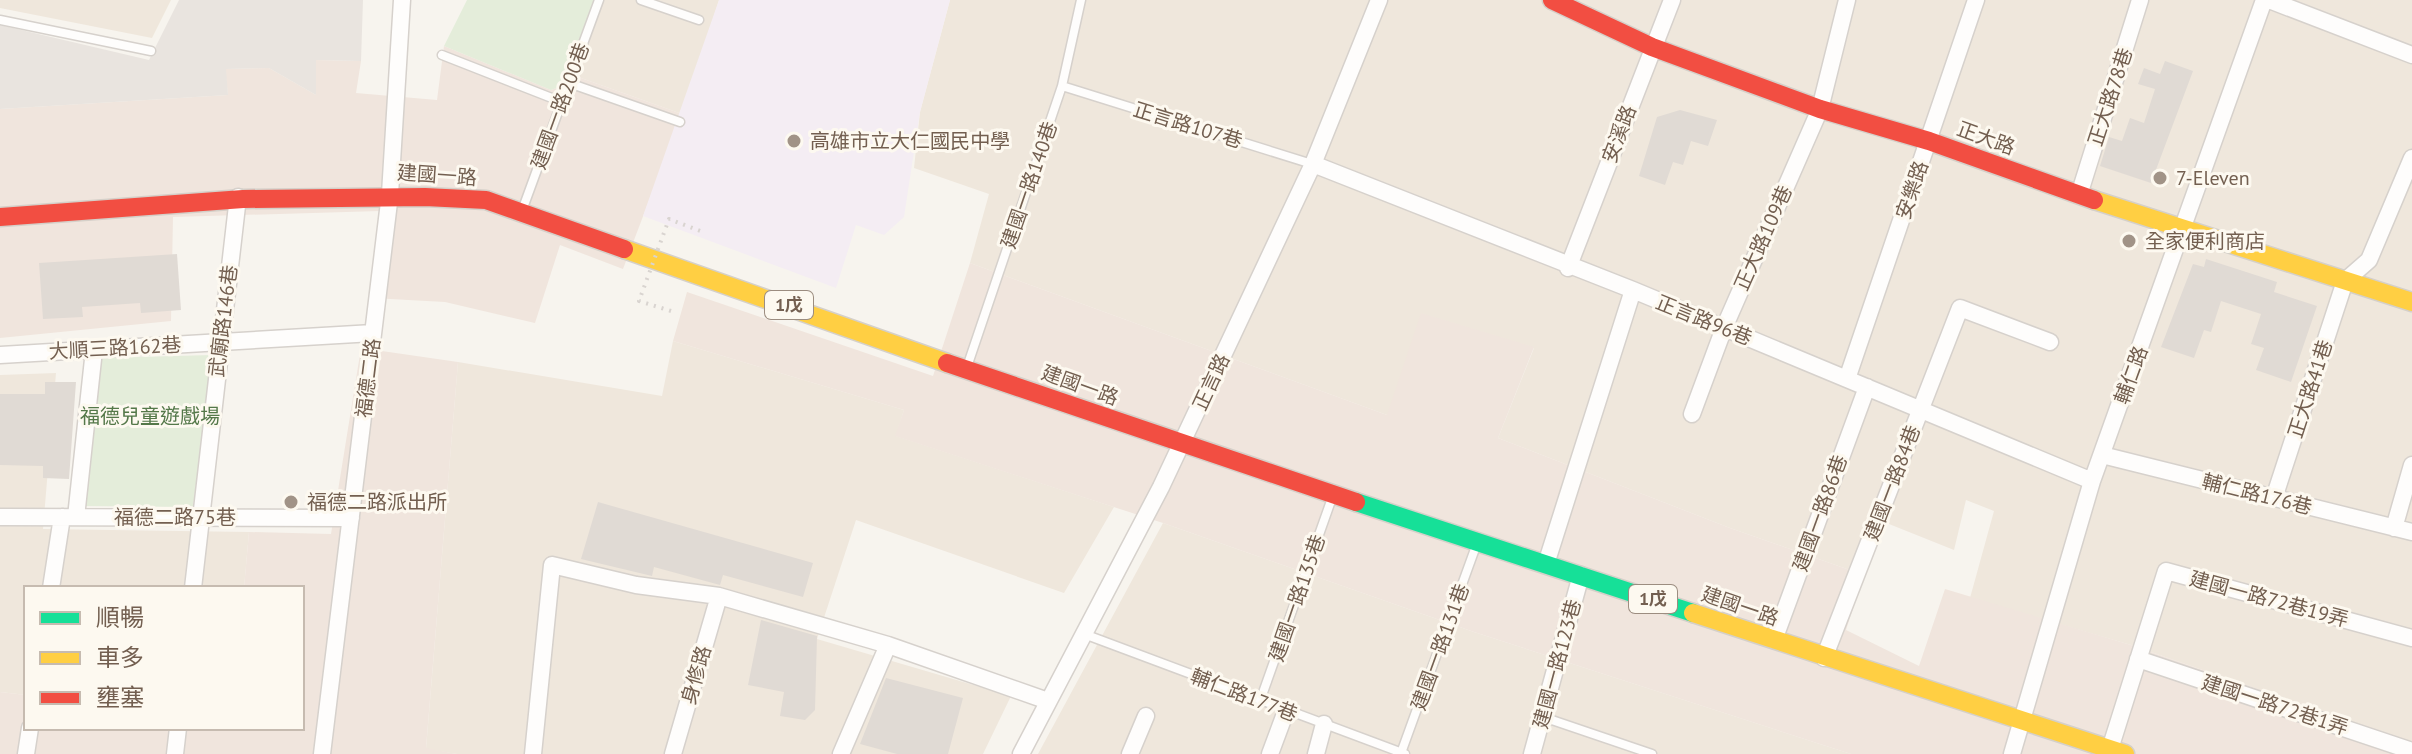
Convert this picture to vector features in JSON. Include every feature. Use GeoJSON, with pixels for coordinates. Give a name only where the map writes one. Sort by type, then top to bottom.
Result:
{"type":"FeatureCollection","features":[{"type":"Feature","properties":{"kind":"main road","name":"正大路"},"geometry":{"type":"LineString","coordinates":[[1552,0],[1652,47],[1820,109],[1929,141],[2079,195],[2412,302]]}},
{"type":"Feature","properties":{"kind":"main road","name":"建國一路"},"geometry":{"type":"LineString","coordinates":[[0,217],[238,197],[390,194],[486,200],[1181,445],[2118,752]]}},
{"type":"Feature","properties":{"kind":"street","name":"福德二路"},"geometry":{"type":"LineString","coordinates":[[322,754],[390,194],[402,0]]}},
{"type":"Feature","properties":{"kind":"street","name":"安溪路"},"geometry":{"type":"LineString","coordinates":[[1568,268],[1672,0]]}},
{"type":"Feature","properties":{"kind":"street","name":"正大路109巷"},"geometry":{"type":"LineString","coordinates":[[1692,414],[1724,328],[1820,109],[1847,0]]}},
{"type":"Feature","properties":{"kind":"street","name":"安樂路"},"geometry":{"type":"LineString","coordinates":[[1847,379],[1976,0]]}},
{"type":"Feature","properties":{"kind":"street","name":"正大路78巷"},"geometry":{"type":"LineString","coordinates":[[2079,195],[2140,0]]}},
{"type":"Feature","properties":{"kind":"street"},"geometry":{"type":"LineString","coordinates":[[2266,0],[2412,55]]}},
{"type":"Feature","properties":{"kind":"street","name":"輔仁路"},"geometry":{"type":"LineString","coordinates":[[2012,754],[2092,481],[2266,0]]}},
{"type":"Feature","properties":{"kind":"street","name":"正言路"},"geometry":{"type":"LineString","coordinates":[[1021,754],[1181,445],[1313,164],[1373,2]]}},
{"type":"Feature","properties":{"kind":"street"},"geometry":{"type":"LineString","coordinates":[[2345,281],[2369,260],[2412,158]]}},
{"type":"Feature","properties":{"kind":"street","name":"正言路96巷"},"geometry":{"type":"LineString","coordinates":[[1313,164],[1568,268],[1633,290],[2092,481]]}},
{"type":"Feature","properties":{"kind":"street","name":"武廟路146巷"},"geometry":{"type":"LineString","coordinates":[[193,586],[238,197]]}},
{"type":"Feature","properties":{"kind":"street","name":"正大路41巷"},"geometry":{"type":"LineString","coordinates":[[2274,498],[2345,281]]}},
{"type":"Feature","properties":{"kind":"street"},"geometry":{"type":"LineString","coordinates":[[1546,564],[1633,290]]}},
{"type":"Feature","properties":{"kind":"street","name":"建國一路84巷"},"geometry":{"type":"LineString","coordinates":[[1824,658],[1960,308],[2050,342]]}},
{"type":"Feature","properties":{"kind":"street","name":"大順三路162巷"},"geometry":{"type":"LineString","coordinates":[[0,355],[373,333]]}},
{"type":"Feature","properties":{"kind":"street"},"geometry":{"type":"LineString","coordinates":[[52,586],[69,517],[94,350]]}},
{"type":"Feature","properties":{"kind":"street","name":"建國一路86巷"},"geometry":{"type":"LineString","coordinates":[[1774,640],[1867,387]]}},
{"type":"Feature","properties":{"kind":"street","name":"輔仁路176巷"},"geometry":{"type":"LineString","coordinates":[[2102,455],[2412,532]]}},
{"type":"Feature","properties":{"kind":"street"},"geometry":{"type":"LineString","coordinates":[[2394,528],[2412,465]]}},
{"type":"Feature","properties":{"kind":"street","name":"福德二路75巷"},"geometry":{"type":"LineString","coordinates":[[0,517],[351,518]]}},
{"type":"Feature","properties":{"kind":"street"},"geometry":{"type":"LineString","coordinates":[[533,754],[552,565],[636,585],[719,596],[888,645],[1048,701]]}},
{"type":"Feature","properties":{"kind":"street","name":"建國一路72巷19弄"},"geometry":{"type":"LineString","coordinates":[[2118,752],[2138,659],[2166,571],[2412,638]]}},
{"type":"Feature","properties":{"kind":"street","name":"建國一路123巷"},"geometry":{"type":"LineString","coordinates":[[1532,754],[1581,575]]}},
{"type":"Feature","properties":{"kind":"street","name":"身修路"},"geometry":{"type":"LineString","coordinates":[[673,754],[719,596]]}},
{"type":"Feature","properties":{"kind":"street"},"geometry":{"type":"LineString","coordinates":[[841,754],[888,645]]}},
{"type":"Feature","properties":{"kind":"street","name":"建國一路72巷1弄"},"geometry":{"type":"LineString","coordinates":[[2138,659],[2412,751]]}},
{"type":"Feature","properties":{"kind":"street"},"geometry":{"type":"LineString","coordinates":[[1270,754],[1286,711]]}},
{"type":"Feature","properties":{"kind":"street"},"geometry":{"type":"LineString","coordinates":[[1130,754],[1146,716]]}},
{"type":"Feature","properties":{"kind":"street"},"geometry":{"type":"LineString","coordinates":[[1316,754],[1324,724]]}},
{"type":"Feature","properties":{"kind":"street"},"geometry":{"type":"LineString","coordinates":[[26,754],[30,730]]}},
{"type":"Feature","properties":{"kind":"street"},"geometry":{"type":"LineString","coordinates":[[175,754],[178,730]]}},
{"type":"Feature","properties":{"kind":"lane","name":"建國一路200巷"},"geometry":{"type":"LineString","coordinates":[[521,213],[599,0]]}},
{"type":"Feature","properties":{"kind":"lane"},"geometry":{"type":"LineString","coordinates":[[641,0],[699,20]]}},
{"type":"Feature","properties":{"kind":"lane","name":"建國一路140巷"},"geometry":{"type":"LineString","coordinates":[[967,368],[1062,86],[1081,0]]}},
{"type":"Feature","properties":{"kind":"lane"},"geometry":{"type":"LineString","coordinates":[[0,20],[151,51]]}},
{"type":"Feature","properties":{"kind":"lane"},"geometry":{"type":"LineString","coordinates":[[442,55],[562,102]]}},
{"type":"Feature","properties":{"kind":"lane"},"geometry":{"type":"LineString","coordinates":[[569,83],[680,122]]}},
{"type":"Feature","properties":{"kind":"lane","name":"正言路107巷"},"geometry":{"type":"LineString","coordinates":[[1062,86],[1313,164]]}},
{"type":"Feature","properties":{"kind":"lane","name":"建國一路135巷"},"geometry":{"type":"LineString","coordinates":[[1260,701],[1333,494]]}},
{"type":"Feature","properties":{"kind":"lane","name":"建國一路131巷"},"geometry":{"type":"LineString","coordinates":[[1403,753],[1478,541]]}},
{"type":"Feature","properties":{"kind":"lane","name":"輔仁路177巷"},"geometry":{"type":"LineString","coordinates":[[1084,633],[1403,753]]}},
{"type":"Feature","properties":{"kind":"lane"},"geometry":{"type":"LineString","coordinates":[[1542,717],[1652,754]]}},
{"type":"Feature","properties":{"kind":"path"},"geometry":{"type":"LineString","coordinates":[[671,311],[639,301],[669,219],[703,232]]}},
{"type":"Feature","properties":{"kind":"shaded area"},"geometry":{"type":"Polygon","coordinates":[[[0,0],[171,0],[152,38],[0,8],[0,0]]]}},
{"type":"Feature","properties":{"kind":"shaded area"},"geometry":{"type":"Polygon","coordinates":[[[179,0],[363,0],[361,61],[316,60],[316,95],[269,68],[226,69],[228,95],[0,109],[0,25],[149,60],[179,0]]]}},
{"type":"Feature","properties":{"kind":"shaded area"},"geometry":{"type":"Polygon","coordinates":[[[594,0],[719,0],[682,114],[567,73],[594,0]]]}},
{"type":"Feature","properties":{"kind":"shaded area","name":"高雄市立大仁國民中學"},"geometry":{"type":"Polygon","coordinates":[[[719,0],[950,0],[920,112],[904,217],[884,235],[856,225],[836,288],[643,216],[719,0]]]}},
{"type":"Feature","properties":{"kind":"shaded area"},"geometry":{"type":"Polygon","coordinates":[[[950,0],[2412,0],[2412,743],[2131,645],[1970,598],[1994,511],[1966,500],[1954,550],[1884,522],[1864,575],[1730,528],[1498,438],[1534,348],[1387,415],[970,263],[989,194],[914,168],[920,112],[950,0]]]}},
{"type":"Feature","properties":{"kind":"shaded area"},"geometry":{"type":"Polygon","coordinates":[[[444,46],[551,90],[562,86],[567,73],[682,114],[623,269],[560,245],[535,323],[445,302],[372,298],[380,211],[173,217],[171,321],[0,338],[0,109],[228,95],[225,69],[269,68],[316,95],[315,60],[361,61],[356,93],[437,100],[444,46]]]}},
{"type":"Feature","properties":{"kind":"shaded area"},"geometry":{"type":"Polygon","coordinates":[[[970,263],[1387,415],[1421,313],[1534,347],[1498,438],[1730,528],[1864,575],[1846,630],[1919,666],[1945,589],[2131,645],[2412,743],[2412,754],[1851,754],[1474,632],[1163,523],[895,436],[904,410],[673,341],[687,292],[933,376],[970,263]]]}},
{"type":"Feature","properties":{"kind":"shaded area"},"geometry":{"type":"Polygon","coordinates":[[[673,341],[904,410],[896,436],[1114,507],[1064,593],[856,520],[817,639],[1011,696],[983,754],[457,754],[426,749],[458,362],[662,396],[673,341]]]}},
{"type":"Feature","properties":{"kind":"shaded area"},"geometry":{"type":"Polygon","coordinates":[[[361,348],[458,362],[426,748],[457,754],[0,754],[0,692],[24,695],[24,730],[304,730],[304,586],[244,586],[249,532],[331,534],[361,348]]]}},
{"type":"Feature","properties":{"kind":"shaded area"},"geometry":{"type":"Polygon","coordinates":[[[56,373],[43,529],[249,532],[244,586],[24,586],[24,695],[0,692],[0,375],[56,373]]]}},
{"type":"Feature","properties":{"kind":"shaded area"},"geometry":{"type":"Polygon","coordinates":[[[1163,523],[1474,632],[1851,754],[1038,754],[1163,523]]]}},
{"type":"Feature","properties":{"kind":"green space"},"geometry":{"type":"Polygon","coordinates":[[[467,0],[594,0],[562,86],[551,90],[444,46],[467,0]]]}},
{"type":"Feature","properties":{"kind":"green space","name":"福德兒童遊戲場"},"geometry":{"type":"Polygon","coordinates":[[[212,355],[193,507],[85,506],[101,358],[212,355]]]}},
{"type":"Feature","properties":{"kind":"building"},"geometry":{"type":"Polygon","coordinates":[[[2165,61],[2193,71],[2151,183],[2100,166],[2109,137],[2122,141],[2130,118],[2144,123],[2155,89],[2138,84],[2144,68],[2160,74],[2165,61]]]}},
{"type":"Feature","properties":{"kind":"building"},"geometry":{"type":"Polygon","coordinates":[[[1680,110],[1717,120],[1708,146],[1691,141],[1683,165],[1673,162],[1665,185],[1639,176],[1657,117],[1680,110]]]}},
{"type":"Feature","properties":{"kind":"building"},"geometry":{"type":"Polygon","coordinates":[[[177,254],[181,310],[141,313],[140,303],[82,307],[83,317],[43,319],[39,263],[177,254]]]}},
{"type":"Feature","properties":{"kind":"building"},"geometry":{"type":"Polygon","coordinates":[[[2206,259],[2277,282],[2274,292],[2317,306],[2291,382],[2256,370],[2264,348],[2251,344],[2261,314],[2221,301],[2211,332],[2204,330],[2194,358],[2161,347],[2193,264],[2204,267],[2206,259]]]}},
{"type":"Feature","properties":{"kind":"building"},"geometry":{"type":"Polygon","coordinates":[[[45,382],[76,382],[69,479],[43,478],[43,466],[0,465],[0,394],[45,394],[45,382]]]}},
{"type":"Feature","properties":{"kind":"building"},"geometry":{"type":"Polygon","coordinates":[[[598,502],[813,563],[803,597],[723,575],[720,585],[654,567],[652,576],[581,559],[598,502]]]}},
{"type":"Feature","properties":{"kind":"building"},"geometry":{"type":"Polygon","coordinates":[[[761,620],[817,636],[815,710],[805,720],[780,716],[784,692],[748,685],[761,620]]]}},
{"type":"Feature","properties":{"kind":"building"},"geometry":{"type":"Polygon","coordinates":[[[886,678],[963,698],[948,754],[897,754],[860,744],[886,678]]]}},
{"type":"Feature","properties":{"kind":"traffic: fast"},"geometry":{"type":"LineString","coordinates":[[1356,502],[1693,613]]}},
{"type":"Feature","properties":{"kind":"traffic: slow"},"geometry":{"type":"LineString","coordinates":[[2094,200],[2412,302]]}},
{"type":"Feature","properties":{"kind":"traffic: slow"},"geometry":{"type":"LineString","coordinates":[[624,249],[947,363]]}},
{"type":"Feature","properties":{"kind":"traffic: slow"},"geometry":{"type":"LineString","coordinates":[[1693,613],[2125,754]]}},
{"type":"Feature","properties":{"kind":"traffic: jam"},"geometry":{"type":"LineString","coordinates":[[1552,0],[1652,47],[1820,109],[1929,141],[2094,200]]}},
{"type":"Feature","properties":{"kind":"traffic: jam"},"geometry":{"type":"LineString","coordinates":[[0,217],[243,199],[425,197],[486,200],[624,249]]}},
{"type":"Feature","properties":{"kind":"traffic: jam"},"geometry":{"type":"LineString","coordinates":[[947,363],[1356,502]]}},
{"type":"Feature","properties":{"kind":"place","name":"高雄市立大仁國民中學"},"geometry":{"type":"Point","coordinates":[794,141]}},
{"type":"Feature","properties":{"kind":"place","name":"7-Eleven"},"geometry":{"type":"Point","coordinates":[2160,178]}},
{"type":"Feature","properties":{"kind":"place","name":"全家便利商店"},"geometry":{"type":"Point","coordinates":[2129,241]}},
{"type":"Feature","properties":{"kind":"place","name":"福德二路派出所"},"geometry":{"type":"Point","coordinates":[291,502]}}]}
